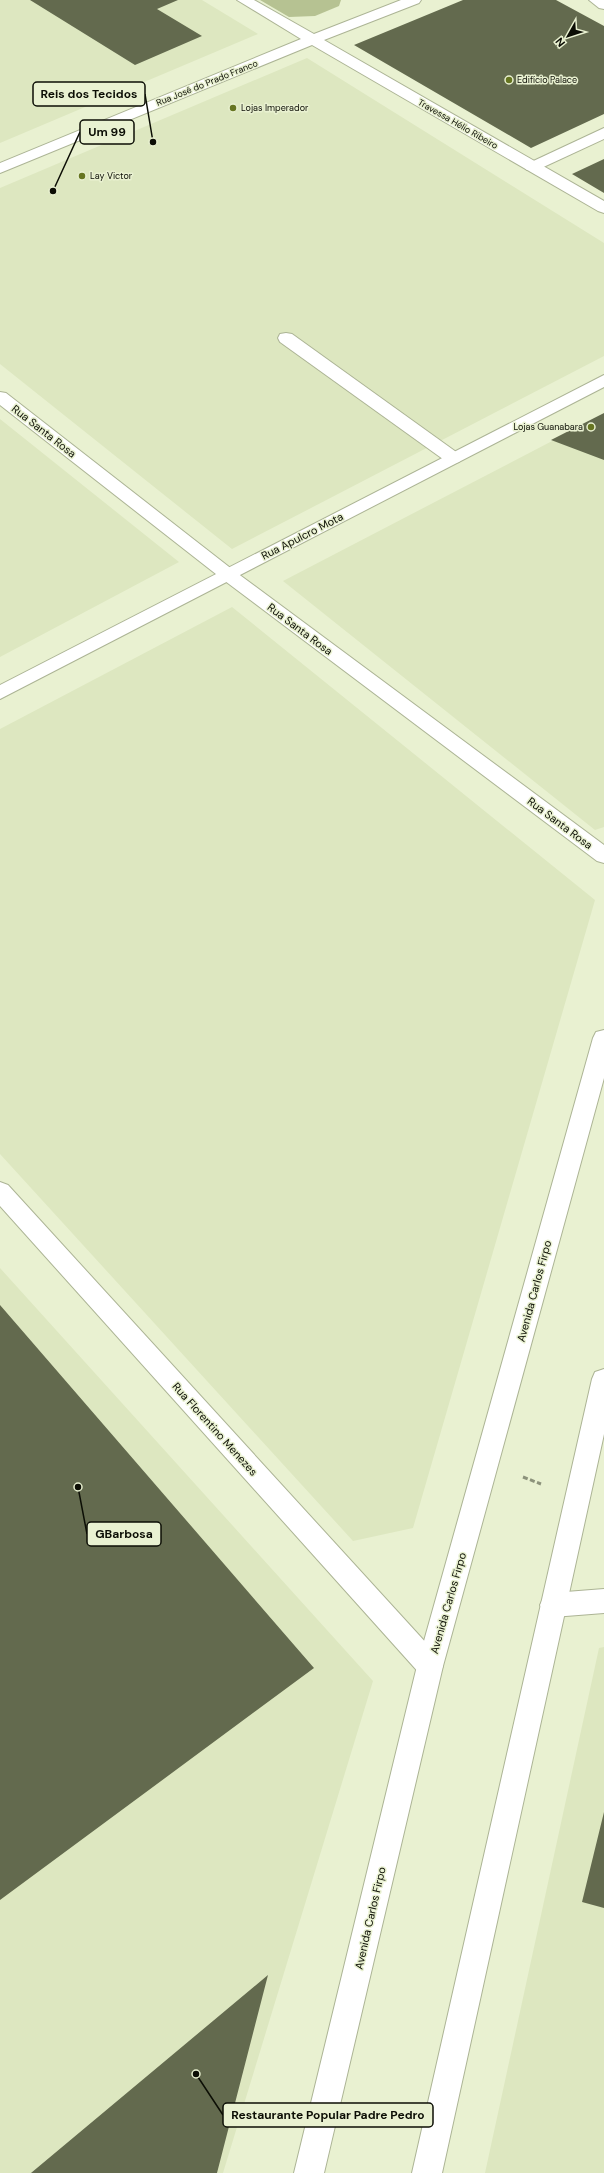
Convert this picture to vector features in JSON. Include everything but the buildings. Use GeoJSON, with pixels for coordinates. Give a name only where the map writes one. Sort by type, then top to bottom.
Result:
{"type":"FeatureCollection","features":[{"type":"Feature","properties":{"kind":"street","name":"Travessa Hélio Ribeiro"},"geometry":{"type":"LineString","coordinates":[[244,0],[604,208]]}},
{"type":"Feature","properties":{"kind":"street","name":"Rua José do Prado Franco"},"geometry":{"type":"LineString","coordinates":[[0,168],[312,40],[414,0]]}},
{"type":"Feature","properties":{"kind":"street"},"geometry":{"type":"LineString","coordinates":[[596,0],[604,4]]}},
{"type":"Feature","properties":{"kind":"street"},"geometry":{"type":"LineString","coordinates":[[532,167],[604,133]]}},
{"type":"Feature","properties":{"kind":"street"},"geometry":{"type":"LineString","coordinates":[[286,338],[453,458]]}},
{"type":"Feature","properties":{"kind":"street","name":"Rua Apulcro Mota"},"geometry":{"type":"LineString","coordinates":[[0,693],[227,574],[604,380]]}},
{"type":"Feature","properties":{"kind":"street","name":"Rua Santa Rosa"},"geometry":{"type":"LineString","coordinates":[[0,396],[227,574],[604,856]]}},
{"type":"Feature","properties":{"kind":"street","name":"Avenida Carlos Firpo"},"geometry":{"type":"LineString","coordinates":[[309,2173],[430,1666],[604,1038]]}},
{"type":"Feature","properties":{"kind":"street","name":"Rua Florentino Menezes"},"geometry":{"type":"LineString","coordinates":[[0,1191],[430,1666]]}},
{"type":"Feature","properties":{"kind":"street"},"geometry":{"type":"LineString","coordinates":[[427,2173],[604,1379]]}},
{"type":"Feature","properties":{"kind":"street"},"geometry":{"type":"LineString","coordinates":[[553,1605],[604,1602]]}},
{"type":"Feature","properties":{"kind":"path"},"geometry":{"type":"LineString","coordinates":[[486,1463],[577,1498]]}},
{"type":"Feature","properties":{"kind":"shaded area"},"geometry":{"type":"Polygon","coordinates":[[[0,0],[202,0],[258,34],[0,143],[0,0]]]}},
{"type":"Feature","properties":{"kind":"shaded area"},"geometry":{"type":"Polygon","coordinates":[[[260,0],[341,0],[339,6],[315,16],[289,17],[260,0]]]}},
{"type":"Feature","properties":{"kind":"shaded area"},"geometry":{"type":"Polygon","coordinates":[[[307,58],[604,243],[604,356],[232,549],[0,364],[0,188],[307,58]]]}},
{"type":"Feature","properties":{"kind":"shaded area"},"geometry":{"type":"Polygon","coordinates":[[[604,414],[604,827],[595,830],[283,581],[604,414]]]}},
{"type":"Feature","properties":{"kind":"shaded area"},"geometry":{"type":"Polygon","coordinates":[[[0,419],[179,562],[0,657],[0,419]]]}},
{"type":"Feature","properties":{"kind":"shaded area"},"geometry":{"type":"Polygon","coordinates":[[[232,607],[595,900],[413,1528],[353,1541],[0,1154],[0,729],[232,607]]]}},
{"type":"Feature","properties":{"kind":"shaded area"},"geometry":{"type":"Polygon","coordinates":[[[0,1268],[373,1681],[223,2173],[0,2173],[0,1268]]]}},
{"type":"Feature","properties":{"kind":"shaded area"},"geometry":{"type":"Polygon","coordinates":[[[604,1647],[604,2173],[485,2173],[599,1648],[604,1647]]]}},
{"type":"Feature","properties":{"kind":"place","name":"Edifício Palace"},"geometry":{"type":"Point","coordinates":[509,80]}},
{"type":"Feature","properties":{"kind":"place","name":"Lojas Imperador"},"geometry":{"type":"Point","coordinates":[233,108]}},
{"type":"Feature","properties":{"kind":"place","name":"Reis dos Tecidos"},"geometry":{"type":"Point","coordinates":[153,142]}},
{"type":"Feature","properties":{"kind":"place","name":"Lay Victor"},"geometry":{"type":"Point","coordinates":[82,176]}},
{"type":"Feature","properties":{"kind":"place","name":"Um 99"},"geometry":{"type":"Point","coordinates":[53,191]}},
{"type":"Feature","properties":{"kind":"place","name":"Lojas Guanabara"},"geometry":{"type":"Point","coordinates":[591,427]}},
{"type":"Feature","properties":{"kind":"place","name":"GBarbosa"},"geometry":{"type":"Point","coordinates":[78,1487]}},
{"type":"Feature","properties":{"kind":"place","name":"Restaurante Popular Padre Pedro"},"geometry":{"type":"Point","coordinates":[196,2074]}}]}
